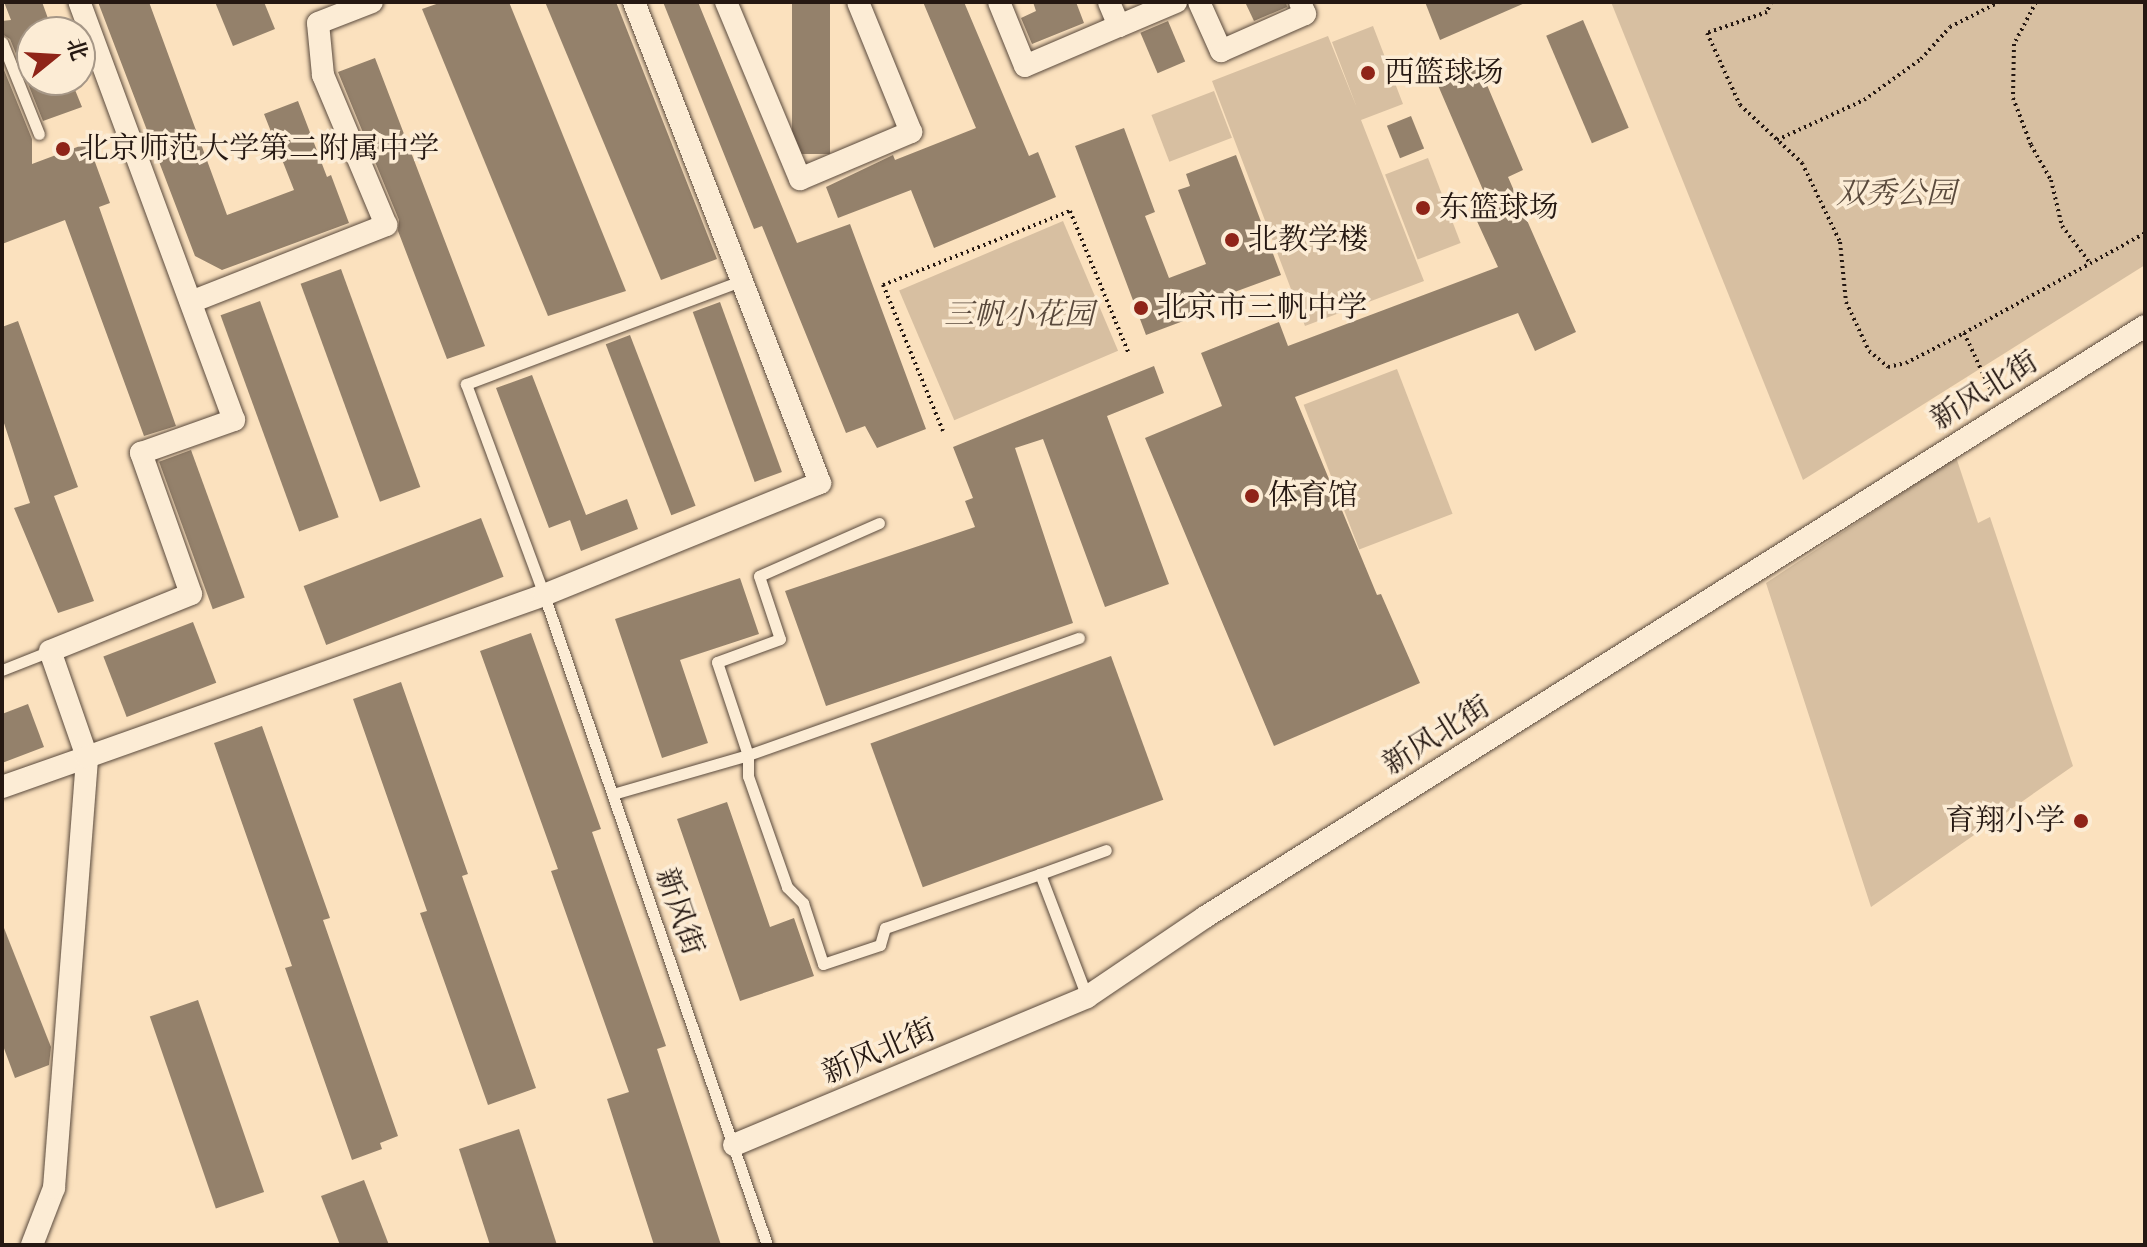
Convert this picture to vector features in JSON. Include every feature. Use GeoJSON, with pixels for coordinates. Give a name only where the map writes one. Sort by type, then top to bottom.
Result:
{"type":"FeatureCollection","features":[{"type":"Feature","properties":{"kind":"street"},"geometry":{"type":"LineString","coordinates":[[32,1245],[54,1188],[87,757],[50,651],[191,594],[141,453],[234,420],[79,2]]}},
{"type":"Feature","properties":{"kind":"street"},"geometry":{"type":"LineString","coordinates":[[191,302],[386,225],[323,75],[318,23],[372,2]]}},
{"type":"Feature","properties":{"kind":"street"},"geometry":{"type":"LineString","coordinates":[[2,787],[544,595],[820,483],[634,2]]}},
{"type":"Feature","properties":{"kind":"street"},"geometry":{"type":"LineString","coordinates":[[726,2],[800,179],[911,132],[858,2]]}},
{"type":"Feature","properties":{"kind":"street"},"geometry":{"type":"LineString","coordinates":[[999,2],[1025,66],[1176,2]]}},
{"type":"Feature","properties":{"kind":"street"},"geometry":{"type":"LineString","coordinates":[[1109,2],[1119,26]]}},
{"type":"Feature","properties":{"kind":"street"},"geometry":{"type":"LineString","coordinates":[[1199,2],[1221,51],[1305,14],[1300,2]]}},
{"type":"Feature","properties":{"kind":"street","name":"新风北街"},"geometry":{"type":"LineString","coordinates":[[734,1145],[1087,997],[1205,917],[2145,326]]}},
{"type":"Feature","properties":{"kind":"lane"},"geometry":{"type":"LineString","coordinates":[[2,42],[39,134]]}},
{"type":"Feature","properties":{"kind":"lane","name":"新风街"},"geometry":{"type":"LineString","coordinates":[[743,280],[466,384],[544,595],[767,1245]]}},
{"type":"Feature","properties":{"kind":"lane"},"geometry":{"type":"LineString","coordinates":[[879,523],[759,576],[780,639],[717,662],[748,755],[748,776],[787,887],[803,903],[823,964],[880,945],[885,928],[1106,850]]}},
{"type":"Feature","properties":{"kind":"lane"},"geometry":{"type":"LineString","coordinates":[[613,794],[748,755],[1079,638]]}},
{"type":"Feature","properties":{"kind":"lane"},"geometry":{"type":"LineString","coordinates":[[2,670],[50,651]]}},
{"type":"Feature","properties":{"kind":"lane"},"geometry":{"type":"LineString","coordinates":[[1040,874],[1087,997]]}},
{"type":"Feature","properties":{"kind":"path"},"geometry":{"type":"LineString","coordinates":[[1771,2],[1767,12],[1707,33],[1740,105],[1802,163],[1840,242],[1846,302],[1869,351],[1888,367],[1906,363],[1964,333],[2145,233]]}},
{"type":"Feature","properties":{"kind":"path"},"geometry":{"type":"LineString","coordinates":[[1777,140],[1864,100],[1921,59],[1950,27],[1999,2]]}},
{"type":"Feature","properties":{"kind":"path"},"geometry":{"type":"LineString","coordinates":[[2036,2],[2014,44],[2013,98],[2031,145],[2051,180],[2062,226],[2090,263]]}},
{"type":"Feature","properties":{"kind":"path"},"geometry":{"type":"LineString","coordinates":[[943,431],[883,285],[1070,211],[1129,354]]}},
{"type":"Feature","properties":{"kind":"path"},"geometry":{"type":"LineString","coordinates":[[1964,333],[2002,416]]}},
{"type":"Feature","properties":{"kind":"green space","name":"双秀公园"},"geometry":{"type":"Polygon","coordinates":[[[1611,2],[2145,2],[2145,265],[1803,480],[1611,2]]]}},
{"type":"Feature","properties":{"kind":"green space"},"geometry":{"type":"Polygon","coordinates":[[[1373,26],[1403,104],[1361,120],[1424,281],[1305,326],[1212,81],[1328,36],[1357,108],[1332,42],[1373,26]]]}},
{"type":"Feature","properties":{"kind":"green space"},"geometry":{"type":"Polygon","coordinates":[[[1214,91],[1232,138],[1169,162],[1151,115],[1214,91]]]}},
{"type":"Feature","properties":{"kind":"green space","name":"东篮球场"},"geometry":{"type":"Polygon","coordinates":[[[1428,158],[1461,243],[1418,259],[1385,174],[1428,158]]]}},
{"type":"Feature","properties":{"kind":"green space","name":"三帆小花园"},"geometry":{"type":"Polygon","coordinates":[[[1063,221],[1118,351],[954,420],[899,291],[1063,221]]]}},
{"type":"Feature","properties":{"kind":"green space"},"geometry":{"type":"Polygon","coordinates":[[[1397,369],[1453,514],[1359,550],[1304,405],[1397,369]]]}},
{"type":"Feature","properties":{"kind":"green space"},"geometry":{"type":"Polygon","coordinates":[[[1956,457],[1978,523],[1990,517],[2073,766],[1871,907],[1766,583],[1956,457]]]}},
{"type":"Feature","properties":{"kind":"building"},"geometry":{"type":"Polygon","coordinates":[[[4,2],[42,2],[47,16],[16,16],[16,54],[10,39],[2,34],[2,21],[11,20],[4,2]]]}},
{"type":"Feature","properties":{"kind":"building"},"geometry":{"type":"Polygon","coordinates":[[[98,2],[149,2],[227,215],[294,190],[264,114],[298,101],[327,177],[331,175],[349,223],[222,270],[195,256],[98,2]]]}},
{"type":"Feature","properties":{"kind":"building"},"geometry":{"type":"Polygon","coordinates":[[[215,2],[264,2],[275,29],[233,46],[215,2]]]}},
{"type":"Feature","properties":{"kind":"building"},"geometry":{"type":"Polygon","coordinates":[[[442,2],[509,2],[626,291],[548,316],[422,9],[442,2]]]}},
{"type":"Feature","properties":{"kind":"building"},"geometry":{"type":"Polygon","coordinates":[[[545,2],[616,2],[717,259],[661,280],[545,2]]]}},
{"type":"Feature","properties":{"kind":"building"},"geometry":{"type":"Polygon","coordinates":[[[663,2],[698,2],[797,243],[850,224],[926,429],[877,448],[865,426],[846,433],[762,226],[754,229],[663,2]]]}},
{"type":"Feature","properties":{"kind":"building"},"geometry":{"type":"Polygon","coordinates":[[[792,2],[830,2],[830,154],[792,154],[792,2]]]}},
{"type":"Feature","properties":{"kind":"building"},"geometry":{"type":"Polygon","coordinates":[[[923,2],[964,2],[1029,156],[1038,152],[1056,197],[934,248],[911,190],[838,218],[826,187],[893,155],[895,160],[976,128],[923,2]]]}},
{"type":"Feature","properties":{"kind":"building"},"geometry":{"type":"Polygon","coordinates":[[[1033,2],[1076,2],[1084,23],[1032,44],[1021,18],[1036,11],[1033,2]]]}},
{"type":"Feature","properties":{"kind":"building"},"geometry":{"type":"Polygon","coordinates":[[[1245,2],[1286,2],[1287,7],[1254,21],[1245,2]]]}},
{"type":"Feature","properties":{"kind":"building"},"geometry":{"type":"Polygon","coordinates":[[[1425,2],[1527,2],[1440,40],[1425,2]]]}},
{"type":"Feature","properties":{"kind":"building"},"geometry":{"type":"Polygon","coordinates":[[[1583,20],[1629,128],[1592,143],[1546,36],[1583,20]]]}},
{"type":"Feature","properties":{"kind":"building"},"geometry":{"type":"Polygon","coordinates":[[[1168,21],[1185,62],[1158,73],[1140,33],[1168,21]]]}},
{"type":"Feature","properties":{"kind":"building"},"geometry":{"type":"Polygon","coordinates":[[[375,58],[485,346],[447,359],[398,231],[399,220],[338,72],[375,58]]]}},
{"type":"Feature","properties":{"kind":"building"},"geometry":{"type":"Polygon","coordinates":[[[2,65],[32,139],[32,164],[88,143],[110,203],[99,207],[176,426],[144,436],[65,220],[2,244],[2,65]]]}},
{"type":"Feature","properties":{"kind":"building"},"geometry":{"type":"Polygon","coordinates":[[[1479,66],[1523,170],[1508,177],[1576,332],[1535,351],[1518,313],[1295,397],[1377,595],[1381,594],[1420,683],[1274,746],[1145,438],[1222,406],[1201,353],[1279,322],[1288,346],[1498,267],[1476,219],[1492,211],[1437,83],[1479,66]]]}},
{"type":"Feature","properties":{"kind":"building"},"geometry":{"type":"Polygon","coordinates":[[[33,96],[78,96],[82,107],[43,121],[33,96]]]}},
{"type":"Feature","properties":{"kind":"building"},"geometry":{"type":"Polygon","coordinates":[[[1411,116],[1424,148],[1400,158],[1387,126],[1411,116]]]}},
{"type":"Feature","properties":{"kind":"building","name":"北教学楼"},"geometry":{"type":"Polygon","coordinates":[[[1124,128],[1155,212],[1145,216],[1169,278],[1206,264],[1178,190],[1190,186],[1186,174],[1236,155],[1281,275],[1191,308],[1194,317],[1146,335],[1075,146],[1124,128]]]}},
{"type":"Feature","properties":{"kind":"building"},"geometry":{"type":"Polygon","coordinates":[[[341,269],[420,487],[380,502],[301,284],[341,269]]]}},
{"type":"Feature","properties":{"kind":"building"},"geometry":{"type":"Polygon","coordinates":[[[260,301],[339,517],[299,531],[221,315],[260,301]]]}},
{"type":"Feature","properties":{"kind":"building"},"geometry":{"type":"Polygon","coordinates":[[[720,302],[782,472],[755,482],[693,312],[720,302]]]}},
{"type":"Feature","properties":{"kind":"building"},"geometry":{"type":"Polygon","coordinates":[[[18,321],[78,487],[54,496],[94,601],[58,613],[14,508],[30,503],[2,417],[2,327],[18,321]]]}},
{"type":"Feature","properties":{"kind":"building"},"geometry":{"type":"Polygon","coordinates":[[[630,335],[696,506],[671,515],[606,344],[630,335]]]}},
{"type":"Feature","properties":{"kind":"building"},"geometry":{"type":"Polygon","coordinates":[[[1154,366],[1164,393],[1107,416],[1169,584],[1105,607],[1043,439],[1015,448],[1073,623],[826,706],[785,591],[975,527],[965,501],[973,498],[953,447],[1154,366]]]}},
{"type":"Feature","properties":{"kind":"building"},"geometry":{"type":"Polygon","coordinates":[[[532,375],[586,515],[627,499],[638,529],[581,551],[570,520],[549,528],[496,388],[532,375]]]}},
{"type":"Feature","properties":{"kind":"building"},"geometry":{"type":"Polygon","coordinates":[[[191,450],[245,598],[213,609],[159,462],[191,450]]]}},
{"type":"Feature","properties":{"kind":"building"},"geometry":{"type":"Polygon","coordinates":[[[481,518],[504,577],[326,645],[304,586],[481,518]]]}},
{"type":"Feature","properties":{"kind":"building"},"geometry":{"type":"Polygon","coordinates":[[[740,578],[759,634],[680,660],[708,743],[662,758],[615,619],[740,578]]]}},
{"type":"Feature","properties":{"kind":"building"},"geometry":{"type":"Polygon","coordinates":[[[193,622],[216,683],[127,717],[103,656],[193,622]]]}},
{"type":"Feature","properties":{"kind":"building"},"geometry":{"type":"Polygon","coordinates":[[[531,633],[601,829],[592,832],[666,1046],[657,1049],[721,1245],[654,1245],[607,1099],[629,1092],[551,871],[558,869],[480,651],[531,633]]]}},
{"type":"Feature","properties":{"kind":"building"},"geometry":{"type":"Polygon","coordinates":[[[1111,656],[1163,800],[923,887],[870,744],[1111,656]]]}},
{"type":"Feature","properties":{"kind":"building"},"geometry":{"type":"Polygon","coordinates":[[[401,682],[468,874],[462,876],[536,1088],[488,1105],[420,913],[427,911],[353,699],[401,682]]]}},
{"type":"Feature","properties":{"kind":"building"},"geometry":{"type":"Polygon","coordinates":[[[28,704],[44,747],[2,763],[2,714],[28,704]]]}},
{"type":"Feature","properties":{"kind":"building"},"geometry":{"type":"Polygon","coordinates":[[[262,726],[330,918],[323,920],[398,1136],[380,1143],[382,1149],[352,1160],[285,968],[292,966],[214,743],[262,726]]]}},
{"type":"Feature","properties":{"kind":"building"},"geometry":{"type":"Polygon","coordinates":[[[727,802],[770,927],[794,918],[814,976],[740,1001],[677,819],[727,802]]]}},
{"type":"Feature","properties":{"kind":"building"},"geometry":{"type":"Polygon","coordinates":[[[2,923],[51,1047],[49,1065],[15,1078],[2,1043],[2,923]]]}},
{"type":"Feature","properties":{"kind":"building"},"geometry":{"type":"Polygon","coordinates":[[[198,1000],[264,1192],[216,1209],[150,1017],[198,1000]]]}},
{"type":"Feature","properties":{"kind":"building"},"geometry":{"type":"Polygon","coordinates":[[[519,1129],[557,1245],[490,1245],[459,1149],[519,1129]]]}},
{"type":"Feature","properties":{"kind":"building"},"geometry":{"type":"Polygon","coordinates":[[[364,1180],[389,1245],[340,1245],[321,1196],[364,1180]]]}},
{"type":"Feature","properties":{"kind":"place","name":"西篮球场"},"geometry":{"type":"Point","coordinates":[1368,73]}},
{"type":"Feature","properties":{"kind":"place","name":"北京师范大学第二附属中学"},"geometry":{"type":"Point","coordinates":[63,149]}},
{"type":"Feature","properties":{"kind":"place","name":"东篮球场"},"geometry":{"type":"Point","coordinates":[1423,208]}},
{"type":"Feature","properties":{"kind":"place","name":"北教学楼"},"geometry":{"type":"Point","coordinates":[1232,240]}},
{"type":"Feature","properties":{"kind":"place","name":"北京市三帆中学"},"geometry":{"type":"Point","coordinates":[1141,308]}},
{"type":"Feature","properties":{"kind":"place","name":"体育馆"},"geometry":{"type":"Point","coordinates":[1252,496]}},
{"type":"Feature","properties":{"kind":"place","name":"育翔小学"},"geometry":{"type":"Point","coordinates":[2081,821]}}]}
